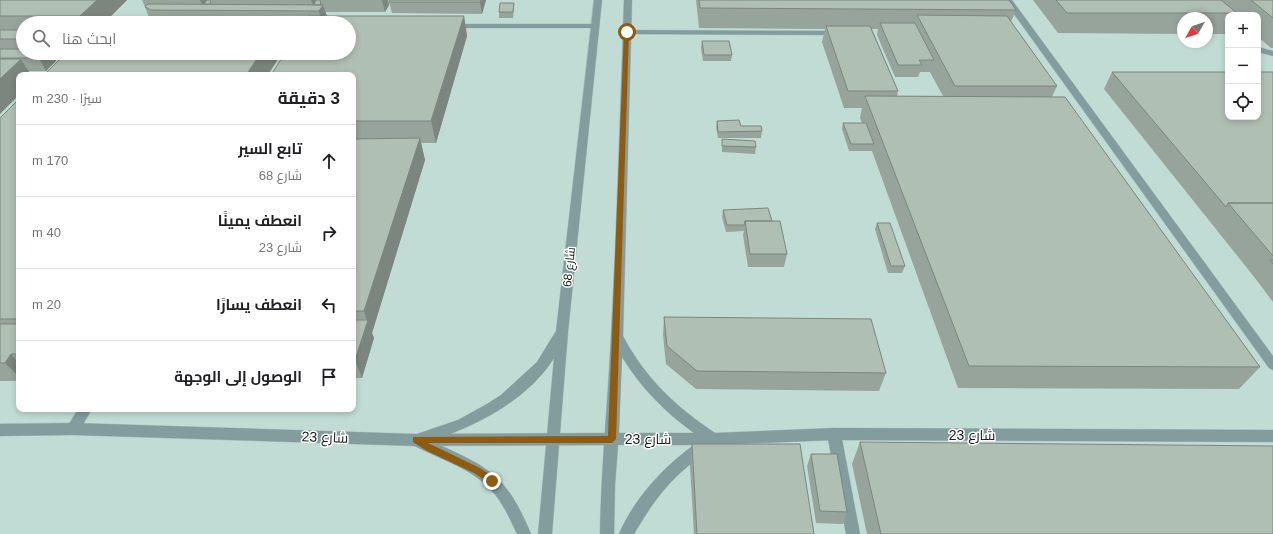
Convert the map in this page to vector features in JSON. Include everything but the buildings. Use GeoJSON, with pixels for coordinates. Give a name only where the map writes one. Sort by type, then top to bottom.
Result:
{"type":"FeatureCollection","features":[{"type":"Feature","properties":{"kind":"street","name":"شارع 68"},"geometry":{"type":"LineString","coordinates":[[544,534],[562,332],[598,0]]}},
{"type":"Feature","properties":{"kind":"street"},"geometry":{"type":"LineString","coordinates":[[607,534],[608,485],[612,439],[617,334],[628,0]]}},
{"type":"Feature","properties":{"kind":"street"},"geometry":{"type":"LineString","coordinates":[[1008,0],[1029,34],[1273,365]]}},
{"type":"Feature","properties":{"kind":"street"},"geometry":{"type":"LineString","coordinates":[[444,26],[595,26]]}},
{"type":"Feature","properties":{"kind":"street"},"geometry":{"type":"LineString","coordinates":[[627,32],[850,33]]}},
{"type":"Feature","properties":{"kind":"street"},"geometry":{"type":"LineString","coordinates":[[1261,50],[1273,54]]}},
{"type":"Feature","properties":{"kind":"street"},"geometry":{"type":"LineString","coordinates":[[416,440],[454,428],[472,420],[504,401],[518,390],[544,361],[562,332]]}},
{"type":"Feature","properties":{"kind":"street"},"geometry":{"type":"LineString","coordinates":[[617,334],[636,371],[651,389],[689,423],[713,439],[679,465],[656,488],[637,514],[626,534]]}},
{"type":"Feature","properties":{"kind":"street"},"geometry":{"type":"LineString","coordinates":[[73,429],[83,412]]}},
{"type":"Feature","properties":{"kind":"street","name":"شارع 23"},"geometry":{"type":"LineString","coordinates":[[0,430],[73,429],[416,440],[713,439],[834,434],[1273,436]]}},
{"type":"Feature","properties":{"kind":"street"},"geometry":{"type":"LineString","coordinates":[[834,434],[853,534]]}},
{"type":"Feature","properties":{"kind":"street"},"geometry":{"type":"LineString","coordinates":[[416,440],[477,470],[492,481],[511,507],[524,534]]}},
{"type":"Feature","properties":{"kind":"shaded area"},"geometry":{"type":"Polygon","coordinates":[[[0,0],[1273,0],[1273,534],[0,534],[0,0]]]}},
{"type":"Feature","properties":{"kind":"route"},"geometry":{"type":"LineString","coordinates":[[492,481],[477,470],[441,454],[416,440],[612,439],[627,32]]}}]}
